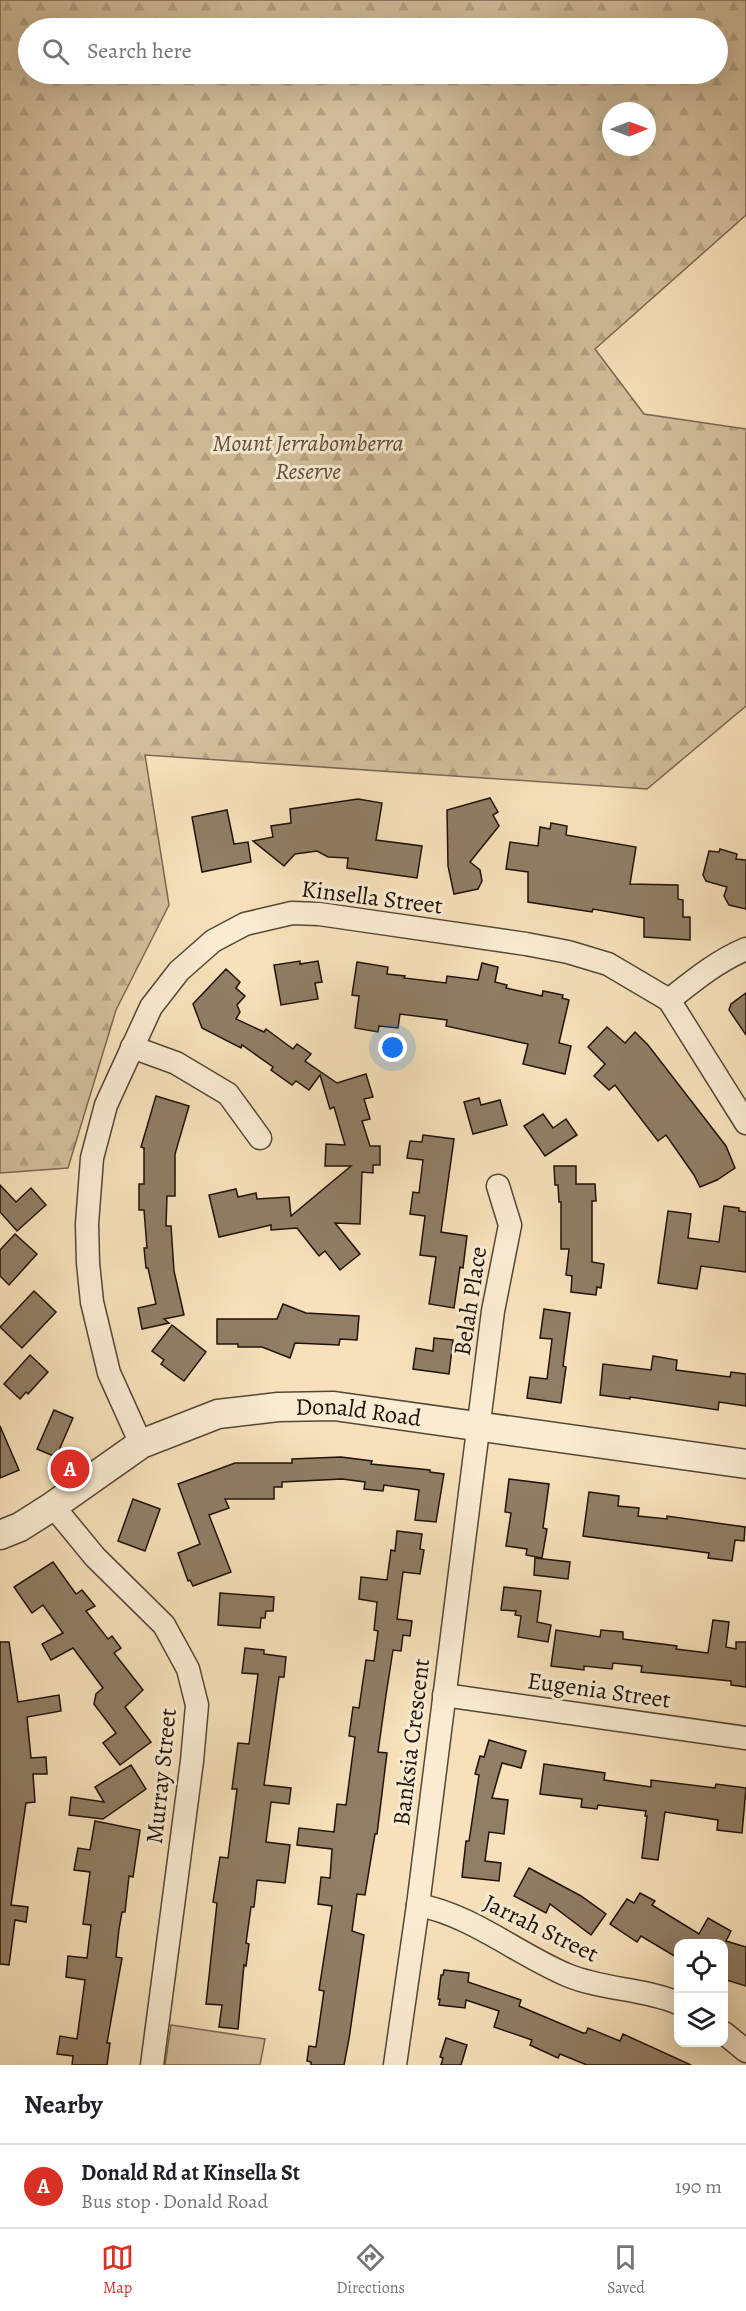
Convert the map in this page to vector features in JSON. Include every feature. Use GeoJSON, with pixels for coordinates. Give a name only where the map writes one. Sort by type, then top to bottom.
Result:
{"type":"FeatureCollection","features":[{"type":"Feature","properties":{"kind":"street","name":"Kinsella Street"},"geometry":{"type":"LineString","coordinates":[[141,1444],[110,1373],[92,1302],[87,1224],[92,1158],[106,1104],[151,1007],[178,971],[213,941],[245,924],[292,913],[319,914],[568,952],[608,964],[669,1000],[746,1123]]}},
{"type":"Feature","properties":{"kind":"street"},"geometry":{"type":"LineString","coordinates":[[669,1000],[699,975],[746,949]]}},
{"type":"Feature","properties":{"kind":"street"},"geometry":{"type":"LineString","coordinates":[[132,1047],[176,1063],[228,1094],[260,1138]]}},
{"type":"Feature","properties":{"kind":"street","name":"Belah Place"},"geometry":{"type":"LineString","coordinates":[[479,1426],[493,1311],[510,1226],[498,1186]]}},
{"type":"Feature","properties":{"kind":"street","name":"Donald Road"},"geometry":{"type":"LineString","coordinates":[[0,1535],[20,1527],[53,1506],[141,1444],[218,1414],[278,1407],[334,1406],[746,1464]]}},
{"type":"Feature","properties":{"kind":"street","name":"Banksia Crescent"},"geometry":{"type":"LineString","coordinates":[[395,2065],[418,1905],[479,1426]]}},
{"type":"Feature","properties":{"kind":"street","name":"Murray Street"},"geometry":{"type":"LineString","coordinates":[[53,1506],[95,1557],[164,1625],[188,1669],[197,1705],[192,1761],[152,2065]]}},
{"type":"Feature","properties":{"kind":"street","name":"Eugenia Street"},"geometry":{"type":"LineString","coordinates":[[444,1695],[746,1738]]}},
{"type":"Feature","properties":{"kind":"street","name":"Jarrah Street"},"geometry":{"type":"LineString","coordinates":[[418,1905],[448,1912],[554,1969],[580,1980],[608,1988],[656,1995],[674,2002]]}},
{"type":"Feature","properties":{"kind":"street"},"geometry":{"type":"LineString","coordinates":[[728,2037],[746,2051]]}},
{"type":"Feature","properties":{"kind":"green space","name":"Mount Jerrabomberra Reserve"},"geometry":{"type":"Polygon","coordinates":[[[0,0],[746,0],[746,215],[595,349],[644,414],[746,429],[746,706],[647,789],[145,755],[169,905],[116,1010],[68,1168],[0,1173],[0,0]]]}},
{"type":"Feature","properties":{"kind":"green space"},"geometry":{"type":"Polygon","coordinates":[[[171,2025],[265,2039],[260,2065],[165,2065],[171,2025]]]}},
{"type":"Feature","properties":{"kind":"building"},"geometry":{"type":"Polygon","coordinates":[[[490,798],[498,812],[493,815],[499,826],[470,862],[480,870],[482,881],[478,889],[454,894],[448,866],[447,810],[490,798]]]}},
{"type":"Feature","properties":{"kind":"building"},"geometry":{"type":"Polygon","coordinates":[[[358,799],[382,803],[376,840],[422,846],[417,878],[347,868],[348,858],[328,857],[317,851],[295,854],[284,866],[253,841],[273,837],[271,826],[291,823],[290,809],[358,799]]]}},
{"type":"Feature","properties":{"kind":"building"},"geometry":{"type":"Polygon","coordinates":[[[227,810],[234,844],[248,842],[251,862],[202,872],[192,817],[227,810]]]}},
{"type":"Feature","properties":{"kind":"building"},"geometry":{"type":"Polygon","coordinates":[[[551,823],[567,826],[566,835],[636,847],[630,884],[678,885],[678,899],[683,900],[683,917],[690,917],[690,940],[644,937],[644,918],[593,909],[592,912],[528,902],[528,872],[506,869],[510,842],[538,846],[540,827],[550,829],[551,823]]]}},
{"type":"Feature","properties":{"kind":"building"},"geometry":{"type":"Polygon","coordinates":[[[720,849],[737,854],[736,859],[746,860],[746,909],[729,905],[724,896],[727,887],[706,881],[703,875],[709,851],[719,852],[720,849]]]}},
{"type":"Feature","properties":{"kind":"building"},"geometry":{"type":"Polygon","coordinates":[[[300,961],[300,964],[318,961],[322,982],[315,983],[318,999],[281,1005],[274,965],[300,961]]]}},
{"type":"Feature","properties":{"kind":"building"},"geometry":{"type":"Polygon","coordinates":[[[357,962],[388,967],[387,974],[446,983],[447,976],[478,980],[482,963],[498,967],[495,982],[507,985],[506,988],[542,996],[543,991],[563,995],[562,998],[569,1000],[559,1043],[571,1046],[565,1074],[523,1064],[528,1044],[446,1026],[447,1020],[400,1014],[398,1028],[379,1026],[378,1032],[355,1028],[359,996],[352,995],[357,962]]]}},
{"type":"Feature","properties":{"kind":"building"},"geometry":{"type":"Polygon","coordinates":[[[226,969],[240,982],[236,988],[245,996],[237,1005],[240,1012],[236,1019],[264,1032],[266,1029],[293,1049],[297,1044],[311,1054],[305,1061],[337,1083],[366,1074],[373,1097],[364,1099],[370,1119],[362,1121],[370,1146],[380,1146],[380,1165],[373,1165],[373,1173],[362,1172],[360,1224],[335,1223],[360,1254],[340,1270],[325,1251],[319,1256],[297,1228],[271,1230],[271,1225],[219,1237],[209,1195],[236,1189],[238,1197],[256,1193],[257,1199],[289,1197],[291,1216],[351,1166],[325,1166],[326,1144],[345,1145],[334,1107],[330,1109],[320,1075],[309,1090],[296,1081],[292,1085],[271,1070],[273,1067],[242,1045],[241,1048],[202,1028],[193,1004],[226,969]]]}},
{"type":"Feature","properties":{"kind":"building"},"geometry":{"type":"Polygon","coordinates":[[[746,993],[746,1035],[729,1010],[731,1004],[746,993]]]}},
{"type":"Feature","properties":{"kind":"building"},"geometry":{"type":"Polygon","coordinates":[[[607,1027],[625,1043],[635,1032],[648,1045],[726,1146],[735,1168],[717,1180],[700,1187],[666,1135],[658,1141],[615,1085],[609,1090],[594,1076],[605,1064],[588,1047],[607,1027]]]}},
{"type":"Feature","properties":{"kind":"building"},"geometry":{"type":"Polygon","coordinates":[[[156,1096],[189,1106],[175,1154],[175,1196],[167,1196],[166,1226],[171,1226],[174,1271],[184,1315],[164,1319],[169,1323],[142,1329],[138,1308],[156,1304],[148,1268],[146,1268],[144,1210],[139,1210],[139,1184],[144,1184],[144,1148],[141,1147],[156,1096]]]}},
{"type":"Feature","properties":{"kind":"building"},"geometry":{"type":"Polygon","coordinates":[[[479,1098],[481,1105],[500,1100],[507,1125],[473,1134],[464,1102],[479,1098]]]}},
{"type":"Feature","properties":{"kind":"building"},"geometry":{"type":"Polygon","coordinates":[[[543,1114],[553,1128],[566,1119],[577,1135],[545,1156],[524,1126],[543,1114]]]}},
{"type":"Feature","properties":{"kind":"building"},"geometry":{"type":"Polygon","coordinates":[[[423,1135],[454,1139],[441,1232],[467,1236],[454,1308],[429,1304],[436,1257],[420,1255],[425,1216],[410,1214],[413,1192],[419,1193],[423,1160],[407,1158],[410,1141],[422,1142],[423,1135]]]}},
{"type":"Feature","properties":{"kind":"building"},"geometry":{"type":"Polygon","coordinates":[[[554,1166],[576,1166],[576,1184],[595,1184],[596,1201],[592,1201],[592,1262],[604,1264],[601,1288],[597,1287],[596,1295],[571,1292],[572,1276],[566,1275],[569,1249],[561,1249],[561,1202],[559,1202],[558,1185],[555,1185],[554,1166]]]}},
{"type":"Feature","properties":{"kind":"building"},"geometry":{"type":"Polygon","coordinates":[[[0,1185],[16,1202],[31,1188],[46,1205],[17,1231],[0,1212],[0,1185]]]}},
{"type":"Feature","properties":{"kind":"building"},"geometry":{"type":"Polygon","coordinates":[[[724,1206],[739,1208],[739,1211],[746,1212],[746,1272],[701,1266],[697,1289],[658,1283],[668,1211],[691,1214],[688,1238],[719,1242],[724,1206]]]}},
{"type":"Feature","properties":{"kind":"building"},"geometry":{"type":"Polygon","coordinates":[[[15,1234],[37,1254],[9,1285],[0,1276],[0,1250],[15,1234]]]}},
{"type":"Feature","properties":{"kind":"building"},"geometry":{"type":"Polygon","coordinates":[[[34,1291],[56,1312],[22,1348],[0,1327],[34,1291]]]}},
{"type":"Feature","properties":{"kind":"building"},"geometry":{"type":"Polygon","coordinates":[[[283,1304],[306,1313],[359,1316],[357,1340],[340,1339],[339,1345],[295,1343],[290,1358],[262,1347],[217,1344],[217,1319],[277,1319],[283,1304]]]}},
{"type":"Feature","properties":{"kind":"building"},"geometry":{"type":"Polygon","coordinates":[[[544,1309],[570,1313],[561,1403],[527,1398],[530,1377],[547,1379],[552,1339],[540,1338],[544,1309]]]}},
{"type":"Feature","properties":{"kind":"building"},"geometry":{"type":"Polygon","coordinates":[[[172,1325],[206,1352],[184,1381],[161,1364],[164,1360],[152,1351],[172,1325]]]}},
{"type":"Feature","properties":{"kind":"building"},"geometry":{"type":"Polygon","coordinates":[[[434,1338],[453,1340],[449,1374],[413,1369],[416,1348],[433,1351],[434,1338]]]}},
{"type":"Feature","properties":{"kind":"building"},"geometry":{"type":"Polygon","coordinates":[[[30,1355],[48,1372],[28,1394],[26,1392],[20,1399],[4,1384],[30,1355]]]}},
{"type":"Feature","properties":{"kind":"building"},"geometry":{"type":"Polygon","coordinates":[[[653,1356],[677,1360],[676,1370],[730,1377],[731,1372],[746,1374],[746,1406],[719,1402],[718,1410],[600,1395],[603,1364],[651,1370],[653,1356]]]}},
{"type":"Feature","properties":{"kind":"building"},"geometry":{"type":"Polygon","coordinates":[[[54,1410],[73,1418],[56,1457],[37,1449],[54,1410]]]}},
{"type":"Feature","properties":{"kind":"building"},"geometry":{"type":"Polygon","coordinates":[[[0,1426],[19,1470],[0,1478],[0,1426]]]}},
{"type":"Feature","properties":{"kind":"building"},"geometry":{"type":"Polygon","coordinates":[[[341,1457],[372,1461],[371,1464],[430,1470],[430,1472],[444,1474],[436,1522],[415,1520],[419,1490],[384,1485],[383,1491],[364,1489],[365,1482],[342,1479],[282,1482],[282,1487],[274,1487],[274,1499],[225,1499],[229,1508],[209,1515],[231,1572],[193,1586],[190,1580],[188,1581],[178,1553],[200,1544],[178,1484],[235,1463],[292,1463],[292,1459],[341,1457]]]}},
{"type":"Feature","properties":{"kind":"building"},"geometry":{"type":"Polygon","coordinates":[[[509,1479],[549,1484],[543,1528],[547,1529],[542,1558],[526,1555],[527,1549],[506,1546],[511,1513],[505,1512],[509,1479]]]}},
{"type":"Feature","properties":{"kind":"building"},"geometry":{"type":"Polygon","coordinates":[[[589,1492],[619,1496],[618,1506],[639,1508],[638,1516],[667,1519],[667,1516],[745,1527],[744,1541],[735,1540],[732,1561],[708,1558],[709,1553],[583,1536],[589,1492]]]}},
{"type":"Feature","properties":{"kind":"building"},"geometry":{"type":"Polygon","coordinates":[[[133,1499],[160,1509],[145,1551],[118,1541],[133,1499]]]}},
{"type":"Feature","properties":{"kind":"building"},"geometry":{"type":"Polygon","coordinates":[[[397,1531],[422,1534],[420,1549],[424,1550],[420,1574],[403,1572],[397,1619],[412,1621],[410,1636],[403,1635],[401,1651],[393,1650],[386,1695],[378,1752],[387,1753],[377,1834],[375,1834],[365,1895],[357,1894],[352,1931],[364,1935],[349,2039],[344,2065],[311,2065],[311,2062],[307,2061],[309,2046],[316,2047],[324,1991],[319,1990],[332,1906],[318,1904],[321,1877],[330,1878],[332,1849],[297,1845],[299,1828],[334,1832],[337,1804],[346,1805],[355,1737],[349,1736],[353,1707],[359,1708],[366,1660],[374,1661],[378,1631],[374,1630],[377,1602],[359,1599],[361,1577],[387,1580],[391,1550],[395,1551],[397,1531]]]}},
{"type":"Feature","properties":{"kind":"building"},"geometry":{"type":"Polygon","coordinates":[[[535,1558],[570,1562],[568,1579],[534,1575],[535,1558]]]}},
{"type":"Feature","properties":{"kind":"building"},"geometry":{"type":"Polygon","coordinates":[[[53,1562],[76,1594],[82,1590],[95,1606],[86,1611],[108,1639],[112,1636],[121,1648],[114,1653],[143,1690],[125,1707],[151,1742],[120,1765],[103,1743],[116,1733],[94,1704],[96,1694],[103,1688],[73,1648],[51,1660],[42,1644],[63,1633],[43,1605],[32,1613],[14,1587],[53,1562]]]}},
{"type":"Feature","properties":{"kind":"building"},"geometry":{"type":"Polygon","coordinates":[[[504,1587],[541,1591],[537,1622],[551,1625],[548,1642],[518,1637],[521,1616],[515,1615],[516,1611],[501,1610],[504,1587]]]}},
{"type":"Feature","properties":{"kind":"building"},"geometry":{"type":"Polygon","coordinates":[[[220,1593],[274,1597],[273,1611],[266,1611],[265,1618],[261,1618],[260,1628],[218,1625],[220,1593]]]}},
{"type":"Feature","properties":{"kind":"building"},"geometry":{"type":"Polygon","coordinates":[[[713,1620],[729,1622],[726,1647],[736,1649],[736,1642],[746,1642],[746,1687],[731,1685],[731,1681],[641,1672],[642,1666],[613,1663],[612,1669],[584,1666],[584,1670],[551,1666],[556,1630],[600,1637],[601,1630],[623,1632],[623,1639],[677,1646],[676,1649],[708,1653],[713,1620]]]}},
{"type":"Feature","properties":{"kind":"building"},"geometry":{"type":"Polygon","coordinates":[[[0,1642],[9,1642],[18,1702],[59,1695],[61,1711],[27,1717],[31,1758],[46,1757],[47,1774],[33,1774],[35,1802],[26,1803],[11,1905],[28,1907],[26,1922],[15,1920],[9,1965],[0,1964],[0,1642]]]}},
{"type":"Feature","properties":{"kind":"building"},"geometry":{"type":"Polygon","coordinates":[[[245,1648],[264,1650],[264,1654],[286,1657],[284,1677],[279,1677],[264,1785],[291,1788],[289,1804],[271,1802],[266,1842],[290,1845],[285,1883],[257,1880],[246,1943],[249,1944],[246,1966],[244,1965],[238,2029],[219,2027],[222,2005],[206,2004],[217,1903],[213,1902],[220,1857],[228,1858],[237,1789],[232,1789],[238,1743],[249,1744],[258,1674],[242,1673],[245,1648]]]}},
{"type":"Feature","properties":{"kind":"building"},"geometry":{"type":"Polygon","coordinates":[[[489,1740],[526,1751],[521,1768],[502,1763],[492,1798],[508,1800],[504,1834],[489,1832],[485,1861],[501,1863],[499,1881],[462,1877],[466,1841],[469,1841],[479,1775],[475,1774],[480,1756],[484,1757],[489,1740]]]}},
{"type":"Feature","properties":{"kind":"building"},"geometry":{"type":"Polygon","coordinates":[[[544,1764],[605,1773],[604,1780],[651,1787],[651,1780],[715,1788],[716,1784],[746,1788],[742,1833],[717,1830],[718,1820],[665,1812],[658,1860],[642,1858],[646,1811],[598,1805],[597,1809],[581,1807],[582,1799],[540,1794],[544,1764]]]}},
{"type":"Feature","properties":{"kind":"building"},"geometry":{"type":"Polygon","coordinates":[[[131,1765],[146,1789],[103,1819],[69,1815],[71,1797],[104,1802],[95,1787],[131,1765]]]}},
{"type":"Feature","properties":{"kind":"building"},"geometry":{"type":"Polygon","coordinates":[[[95,1821],[140,1830],[133,1877],[129,1876],[125,1912],[122,1912],[119,1929],[116,1957],[122,1958],[107,2043],[110,2043],[107,2065],[72,2065],[73,2056],[57,2054],[60,2036],[77,2039],[85,1980],[66,1977],[68,1956],[87,1958],[91,1925],[83,1924],[90,1872],[74,1870],[78,1848],[90,1850],[95,1821]]]}},
{"type":"Feature","properties":{"kind":"building"},"geometry":{"type":"Polygon","coordinates":[[[529,1868],[581,1896],[606,1914],[591,1935],[550,1904],[546,1913],[514,1896],[529,1868]]]}},
{"type":"Feature","properties":{"kind":"building"},"geometry":{"type":"Polygon","coordinates":[[[640,1893],[655,1901],[652,1905],[699,1934],[708,1918],[731,1931],[727,1939],[674,1939],[674,1956],[641,1936],[637,1942],[610,1924],[627,1899],[634,1903],[640,1893]]]}},
{"type":"Feature","properties":{"kind":"building"},"geometry":{"type":"Polygon","coordinates":[[[728,1942],[746,1947],[746,1986],[728,1981],[728,1942]]]}},
{"type":"Feature","properties":{"kind":"building"},"geometry":{"type":"Polygon","coordinates":[[[444,1970],[469,1973],[468,1982],[521,2000],[519,2006],[583,2033],[586,2033],[588,2028],[620,2041],[623,2034],[691,2065],[587,2065],[560,2054],[558,2058],[530,2045],[532,2040],[494,2027],[499,2011],[466,2000],[465,2008],[439,2005],[441,1975],[444,1970]]]}},
{"type":"Feature","properties":{"kind":"building"},"geometry":{"type":"Polygon","coordinates":[[[446,2038],[467,2045],[461,2065],[441,2065],[443,2058],[440,2057],[446,2038]]]}},
{"type":"Feature","properties":{"kind":"place","name":"Donald Rd at Kinsella St"},"geometry":{"type":"Point","coordinates":[70,1469]}}]}
